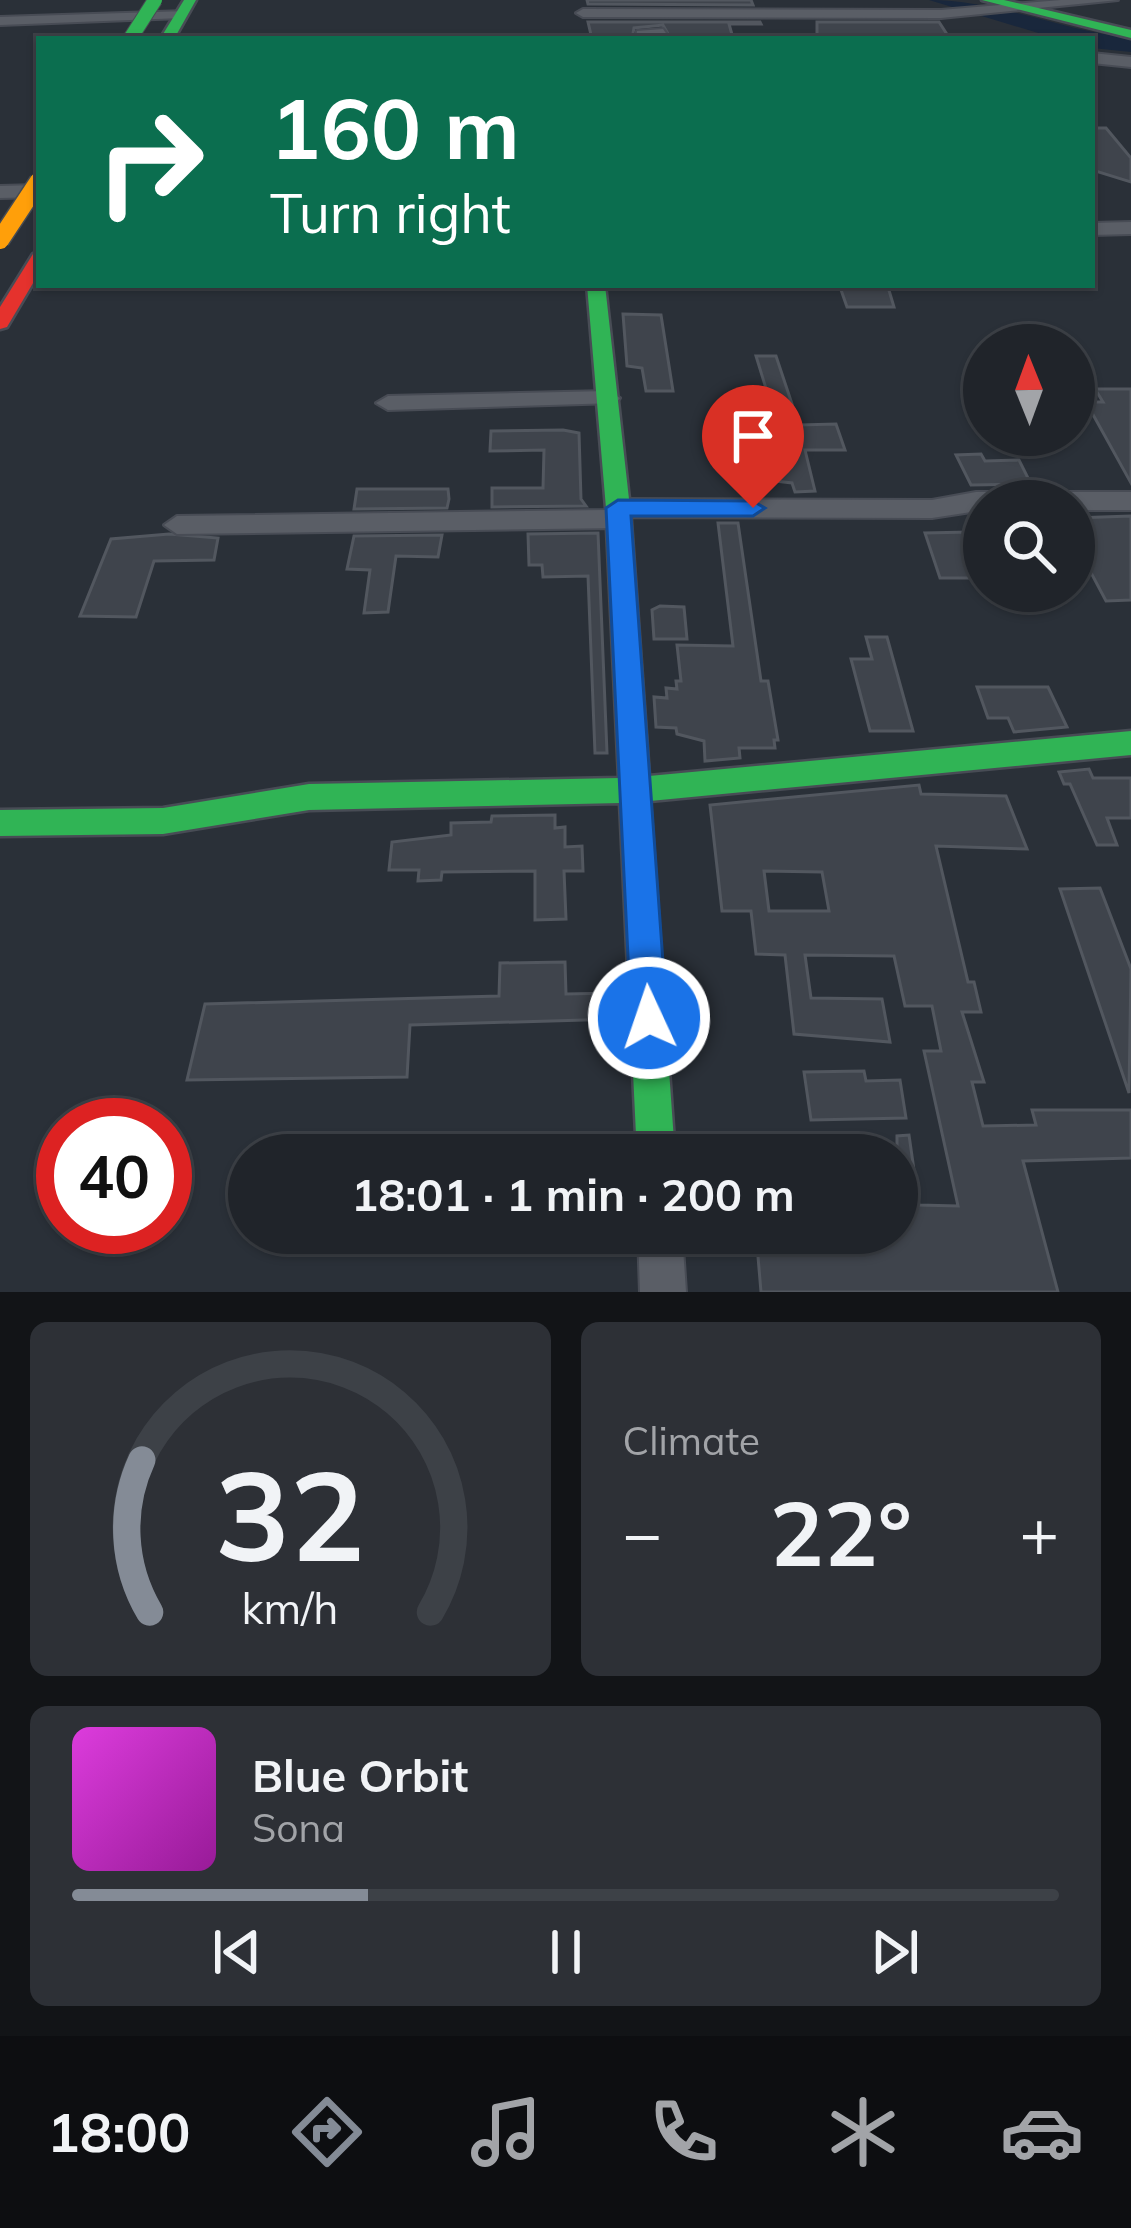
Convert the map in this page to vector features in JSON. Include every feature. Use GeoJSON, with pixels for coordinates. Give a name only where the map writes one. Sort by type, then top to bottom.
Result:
{"type":"FeatureCollection","features":[{"type":"Feature","properties":{"kind":"main road"},"geometry":{"type":"LineString","coordinates":[[132,36],[155,0]]}},
{"type":"Feature","properties":{"kind":"main road"},"geometry":{"type":"LineString","coordinates":[[169,36],[186,7]]}},
{"type":"Feature","properties":{"kind":"main road"},"geometry":{"type":"LineString","coordinates":[[1003,7],[1131,34]]}},
{"type":"Feature","properties":{"kind":"main road"},"geometry":{"type":"LineString","coordinates":[[0,240],[36,186]]}},
{"type":"Feature","properties":{"kind":"main road"},"geometry":{"type":"LineString","coordinates":[[0,323],[36,263]]}},
{"type":"Feature","properties":{"kind":"main road"},"geometry":{"type":"LineString","coordinates":[[596,288],[619,514],[655,1134]]}},
{"type":"Feature","properties":{"kind":"main road"},"geometry":{"type":"LineString","coordinates":[[0,823],[164,820],[309,797],[637,790],[1131,743]]}},
{"type":"Feature","properties":{"kind":"street"},"geometry":{"type":"LineString","coordinates":[[582,13],[685,6],[846,6],[882,13],[946,14],[1111,0]]}},
{"type":"Feature","properties":{"kind":"street"},"geometry":{"type":"LineString","coordinates":[[846,6],[860,36]]}},
{"type":"Feature","properties":{"kind":"street"},"geometry":{"type":"LineString","coordinates":[[0,22],[186,7]]}},
{"type":"Feature","properties":{"kind":"street"},"geometry":{"type":"LineString","coordinates":[[882,13],[895,36]]}},
{"type":"Feature","properties":{"kind":"street"},"geometry":{"type":"LineString","coordinates":[[916,14],[930,36]]}},
{"type":"Feature","properties":{"kind":"street"},"geometry":{"type":"LineString","coordinates":[[642,36],[664,33]]}},
{"type":"Feature","properties":{"kind":"street"},"geometry":{"type":"LineString","coordinates":[[1095,58],[1131,62]]}},
{"type":"Feature","properties":{"kind":"street"},"geometry":{"type":"LineString","coordinates":[[0,192],[36,191]]}},
{"type":"Feature","properties":{"kind":"street"},"geometry":{"type":"LineString","coordinates":[[1095,229],[1131,228]]}},
{"type":"Feature","properties":{"kind":"street"},"geometry":{"type":"LineString","coordinates":[[388,403],[608,398]]}},
{"type":"Feature","properties":{"kind":"street"},"geometry":{"type":"LineString","coordinates":[[177,525],[932,509],[976,500],[1131,501]]}},
{"type":"Feature","properties":{"kind":"street"},"geometry":{"type":"LineString","coordinates":[[661,1254],[663,1292]]}},
{"type":"Feature","properties":{"kind":"building"},"geometry":{"type":"Polygon","coordinates":[[[587,0],[751,0],[753,5],[588,4],[587,0]]]}},
{"type":"Feature","properties":{"kind":"building"},"geometry":{"type":"Polygon","coordinates":[[[588,22],[761,24],[729,24],[732,36],[669,36],[663,25],[634,28],[633,36],[591,36],[588,22]]]}},
{"type":"Feature","properties":{"kind":"building"},"geometry":{"type":"Polygon","coordinates":[[[817,22],[939,22],[948,36],[817,36],[817,22]]]}},
{"type":"Feature","properties":{"kind":"building"},"geometry":{"type":"Polygon","coordinates":[[[1095,128],[1106,128],[1131,158],[1131,182],[1095,171],[1095,128]]]}},
{"type":"Feature","properties":{"kind":"building"},"geometry":{"type":"Polygon","coordinates":[[[840,288],[888,288],[894,307],[847,307],[840,288]]]}},
{"type":"Feature","properties":{"kind":"building"},"geometry":{"type":"Polygon","coordinates":[[[623,314],[661,315],[673,391],[646,391],[642,368],[627,366],[623,314]]]}},
{"type":"Feature","properties":{"kind":"building"},"geometry":{"type":"Polygon","coordinates":[[[756,356],[776,356],[799,425],[836,424],[845,450],[805,450],[815,491],[795,492],[792,483],[758,479],[751,435],[780,434],[756,356]]]}},
{"type":"Feature","properties":{"kind":"building"},"geometry":{"type":"Polygon","coordinates":[[[1095,389],[1131,389],[1131,483],[1095,418],[1095,402],[1103,402],[1095,389]]]}},
{"type":"Feature","properties":{"kind":"building"},"geometry":{"type":"Polygon","coordinates":[[[491,431],[579,433],[581,499],[586,506],[492,507],[492,488],[543,488],[544,450],[490,451],[491,431]]]}},
{"type":"Feature","properties":{"kind":"building"},"geometry":{"type":"Polygon","coordinates":[[[956,455],[982,456],[985,461],[1019,460],[1029,480],[968,480],[956,455]]]}},
{"type":"Feature","properties":{"kind":"building"},"geometry":{"type":"Polygon","coordinates":[[[357,489],[448,489],[449,499],[447,508],[354,509],[357,489]]]}},
{"type":"Feature","properties":{"kind":"building"},"geometry":{"type":"Polygon","coordinates":[[[1131,516],[1131,600],[1106,601],[1095,580],[1095,517],[1131,516]]]}},
{"type":"Feature","properties":{"kind":"building"},"geometry":{"type":"Polygon","coordinates":[[[718,523],[738,523],[761,681],[768,681],[778,740],[774,740],[775,748],[739,748],[740,758],[705,761],[704,741],[677,734],[676,728],[656,727],[654,697],[667,698],[666,688],[677,689],[676,681],[681,681],[677,645],[733,646],[718,523]]]}},
{"type":"Feature","properties":{"kind":"building"},"geometry":{"type":"Polygon","coordinates":[[[963,532],[963,578],[940,578],[925,533],[963,532]]]}},
{"type":"Feature","properties":{"kind":"building"},"geometry":{"type":"Polygon","coordinates":[[[598,533],[607,753],[595,753],[588,576],[543,577],[542,565],[529,565],[528,534],[598,533]]]}},
{"type":"Feature","properties":{"kind":"building"},"geometry":{"type":"Polygon","coordinates":[[[169,534],[218,538],[214,560],[154,561],[136,617],[80,616],[111,539],[169,534]]]}},
{"type":"Feature","properties":{"kind":"building"},"geometry":{"type":"Polygon","coordinates":[[[442,535],[438,557],[396,556],[388,612],[364,613],[370,570],[347,569],[354,536],[442,535]]]}},
{"type":"Feature","properties":{"kind":"building"},"geometry":{"type":"Polygon","coordinates":[[[684,607],[687,639],[654,639],[652,610],[684,607]]]}},
{"type":"Feature","properties":{"kind":"building"},"geometry":{"type":"Polygon","coordinates":[[[866,637],[887,637],[913,731],[870,731],[851,659],[872,659],[866,637]]]}},
{"type":"Feature","properties":{"kind":"building"},"geometry":{"type":"Polygon","coordinates":[[[977,687],[1048,687],[1067,727],[1014,732],[1008,718],[988,718],[977,687]]]}},
{"type":"Feature","properties":{"kind":"building"},"geometry":{"type":"Polygon","coordinates":[[[1089,769],[1093,778],[1131,778],[1131,818],[1107,818],[1117,845],[1097,845],[1070,784],[1064,784],[1059,772],[1089,769]]]}},
{"type":"Feature","properties":{"kind":"building"},"geometry":{"type":"Polygon","coordinates":[[[919,785],[921,794],[1006,796],[1027,849],[936,846],[968,982],[974,982],[981,1012],[962,1012],[984,1082],[972,1082],[983,1126],[1036,1125],[1032,1110],[1131,1110],[1131,1158],[1023,1161],[1058,1292],[761,1292],[758,1254],[918,1254],[918,1198],[919,1205],[958,1206],[924,1051],[941,1051],[932,1006],[905,1006],[894,956],[805,955],[811,998],[882,999],[890,1042],[794,1034],[785,955],[756,954],[751,911],[722,911],[710,805],[919,785]],[[764,871],[769,911],[829,911],[822,872],[764,871]]]}},
{"type":"Feature","properties":{"kind":"building"},"geometry":{"type":"Polygon","coordinates":[[[555,815],[555,828],[565,827],[565,847],[582,846],[583,871],[564,871],[566,919],[535,920],[535,871],[442,872],[441,880],[418,881],[419,870],[389,870],[392,842],[451,835],[451,823],[491,822],[492,816],[555,815]]]}},
{"type":"Feature","properties":{"kind":"building"},"geometry":{"type":"Polygon","coordinates":[[[1100,888],[1131,969],[1129,1093],[1060,889],[1100,888]]]}},
{"type":"Feature","properties":{"kind":"building"},"geometry":{"type":"Polygon","coordinates":[[[565,962],[566,994],[616,993],[618,1019],[410,1025],[407,1077],[187,1080],[205,1004],[499,996],[500,963],[565,962]]]}},
{"type":"Feature","properties":{"kind":"building"},"geometry":{"type":"Polygon","coordinates":[[[864,1071],[866,1081],[900,1080],[906,1118],[811,1120],[804,1072],[864,1071]]]}},
{"type":"Feature","properties":{"kind":"waterway"},"geometry":{"type":"LineString","coordinates":[[939,0],[1072,36]]}},
{"type":"Feature","properties":{"kind":"waterway"},"geometry":{"type":"LineString","coordinates":[[1095,41],[1131,45]]}},
{"type":"Feature","properties":{"kind":"traffic: fast"},"geometry":{"type":"LineString","coordinates":[[132,36],[155,0]]}},
{"type":"Feature","properties":{"kind":"traffic: fast"},"geometry":{"type":"LineString","coordinates":[[169,36],[190,0]]}},
{"type":"Feature","properties":{"kind":"traffic: fast"},"geometry":{"type":"LineString","coordinates":[[988,0],[1131,34]]}},
{"type":"Feature","properties":{"kind":"traffic: fast"},"geometry":{"type":"LineString","coordinates":[[596,288],[618,508],[655,1134]]}},
{"type":"Feature","properties":{"kind":"traffic: fast"},"geometry":{"type":"LineString","coordinates":[[0,823],[163,821],[309,797],[637,790],[1131,743]]}},
{"type":"Feature","properties":{"kind":"traffic: jam"},"geometry":{"type":"LineString","coordinates":[[0,323],[36,263]]}},
{"type":"Feature","properties":{"kind":"traffic: slow"},"geometry":{"type":"LineString","coordinates":[[0,240],[36,186]]}},
{"type":"Feature","properties":{"kind":"route"},"geometry":{"type":"LineString","coordinates":[[649,1018],[618,508],[753,508]]}}]}
